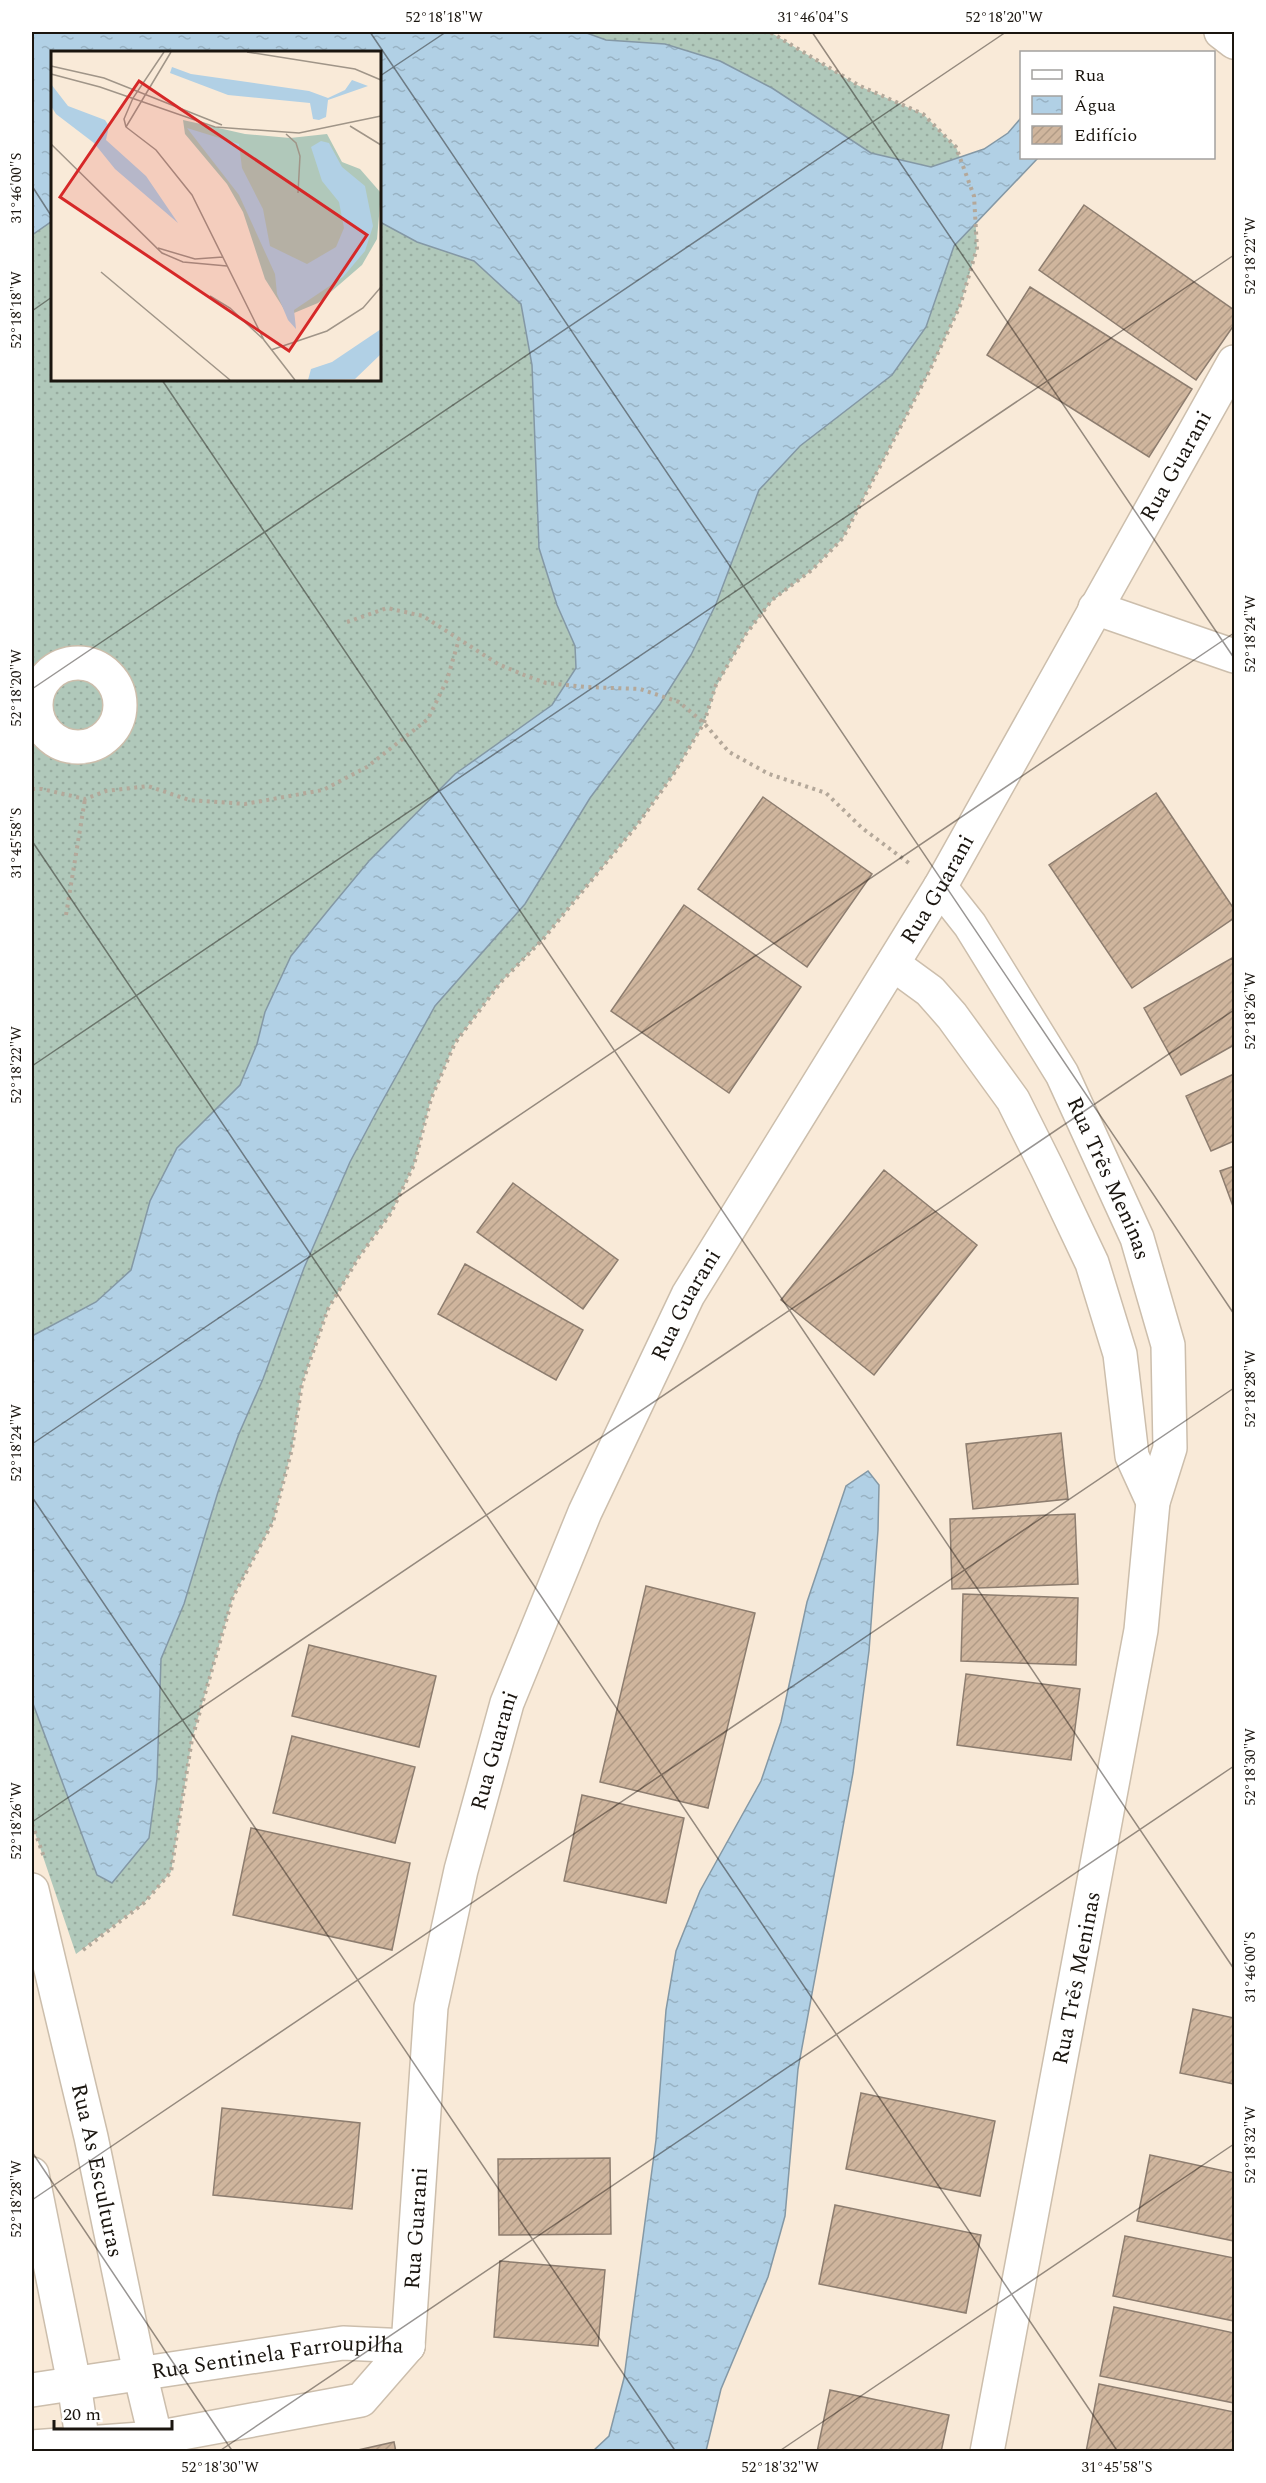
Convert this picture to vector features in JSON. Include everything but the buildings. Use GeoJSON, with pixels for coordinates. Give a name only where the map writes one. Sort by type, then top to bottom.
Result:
{"type":"FeatureCollection","features":[{"type":"Feature","properties":{"kind":"street"},"geometry":{"type":"LineString","coordinates":[[1221,32],[1234,42]]}},
{"type":"Feature","properties":{"kind":"street","name":"Rua Guarani"},"geometry":{"type":"LineString","coordinates":[[408,2346],[431,2007],[461,1870],[507,1703],[585,1512],[688,1295],[940,887],[1234,362]]}},
{"type":"Feature","properties":{"kind":"street"},"geometry":{"type":"LineString","coordinates":[[1095,608],[1234,656]]}},
{"type":"Feature","properties":{"kind":"street","name":"Rua Trẽs Meninas"},"geometry":{"type":"LineString","coordinates":[[940,887],[970,926],[1062,1074],[1137,1238],[1168,1344],[1170,1448],[1153,1502],[1141,1630],[987,2451]]}},
{"type":"Feature","properties":{"kind":"street","name":"Rua Trẽs Meninas"},"geometry":{"type":"LineString","coordinates":[[893,964],[930,991],[952,1016],[1013,1100],[1053,1178],[1092,1263],[1120,1354],[1132,1455],[1153,1502]]}},
{"type":"Feature","properties":{"kind":"street","name":"Rua As Esculturas"},"geometry":{"type":"LineString","coordinates":[[32,1890],[91,2137],[157,2445]]}},
{"type":"Feature","properties":{"kind":"street"},"geometry":{"type":"LineString","coordinates":[[32,2174],[74,2383],[83,2448]]}},
{"type":"Feature","properties":{"kind":"street","name":"Rua Sentinela Farroupilha"},"geometry":{"type":"LineString","coordinates":[[32,2390],[343,2343],[408,2346]]}},
{"type":"Feature","properties":{"kind":"street","name":"Rua Sentinela Farroupilha"},"geometry":{"type":"LineString","coordinates":[[32,2447],[83,2448],[157,2445],[361,2400],[408,2346]]}},
{"type":"Feature","properties":{"kind":"path"},"geometry":{"type":"LineString","coordinates":[[76,1954],[144,1903],[171,1872],[192,1740],[233,1597],[273,1522],[292,1449],[302,1384],[328,1309],[359,1257],[391,1213],[414,1165],[431,1099],[455,1043],[501,982],[544,938],[638,824],[674,775],[704,723],[717,685],[746,634],[772,600],[812,570],[843,538],[930,370],[960,306],[977,248],[974,196],[956,147],[923,114],[858,85],[771,32]]}},
{"type":"Feature","properties":{"kind":"path"},"geometry":{"type":"LineString","coordinates":[[347,621],[387,608],[423,616],[498,664],[546,683],[586,687],[640,688],[679,702],[704,723],[729,752],[769,774],[826,794],[862,828],[940,887]]}},
{"type":"Feature","properties":{"kind":"path"},"geometry":{"type":"LineString","coordinates":[[32,789],[42,789],[85,799],[106,791],[148,786],[189,800],[245,804],[323,790],[367,766],[428,719],[447,680],[459,639]]}},
{"type":"Feature","properties":{"kind":"path"},"geometry":{"type":"LineString","coordinates":[[66,915],[85,799]]}},
{"type":"Feature","properties":{"kind":"green space"},"geometry":{"type":"Polygon","coordinates":[[[32,32],[770,32],[857,85],[923,114],[956,147],[974,196],[977,248],[960,306],[930,370],[843,538],[812,570],[772,601],[746,634],[717,685],[704,723],[673,775],[638,824],[544,938],[501,982],[455,1043],[431,1099],[414,1165],[391,1213],[359,1257],[328,1309],[302,1384],[292,1449],[273,1522],[233,1597],[192,1739],[171,1872],[144,1903],[76,1954],[32,1824],[32,32]]]}},
{"type":"Feature","properties":{"kind":"water"},"geometry":{"type":"Polygon","coordinates":[[[32,32],[584,32],[606,40],[665,44],[720,61],[772,88],[871,153],[931,167],[984,149],[1008,133],[1020,119],[1020,159],[1037,159],[954,246],[926,327],[892,375],[800,446],[759,490],[716,604],[691,655],[660,704],[590,798],[525,904],[435,1006],[378,1109],[350,1162],[304,1268],[218,1492],[184,1604],[161,1659],[157,1779],[149,1838],[112,1883],[97,1875],[32,1701],[32,1336],[96,1302],[131,1270],[150,1201],[177,1148],[240,1085],[257,1044],[265,1012],[291,956],[369,861],[455,774],[552,705],[576,668],[575,646],[557,605],[539,548],[532,365],[521,304],[474,261],[417,242],[381,223],[381,51],[51,51],[51,222],[32,235],[32,32]]]}},
{"type":"Feature","properties":{"kind":"water"},"geometry":{"type":"Polygon","coordinates":[[[868,1471],[879,1485],[869,1651],[853,1773],[798,2069],[785,2216],[768,2277],[721,2389],[706,2451],[593,2451],[609,2436],[624,2378],[656,2140],[666,2010],[676,1951],[700,1891],[761,1781],[781,1722],[807,1602],[846,1486],[868,1471]]]}}]}
